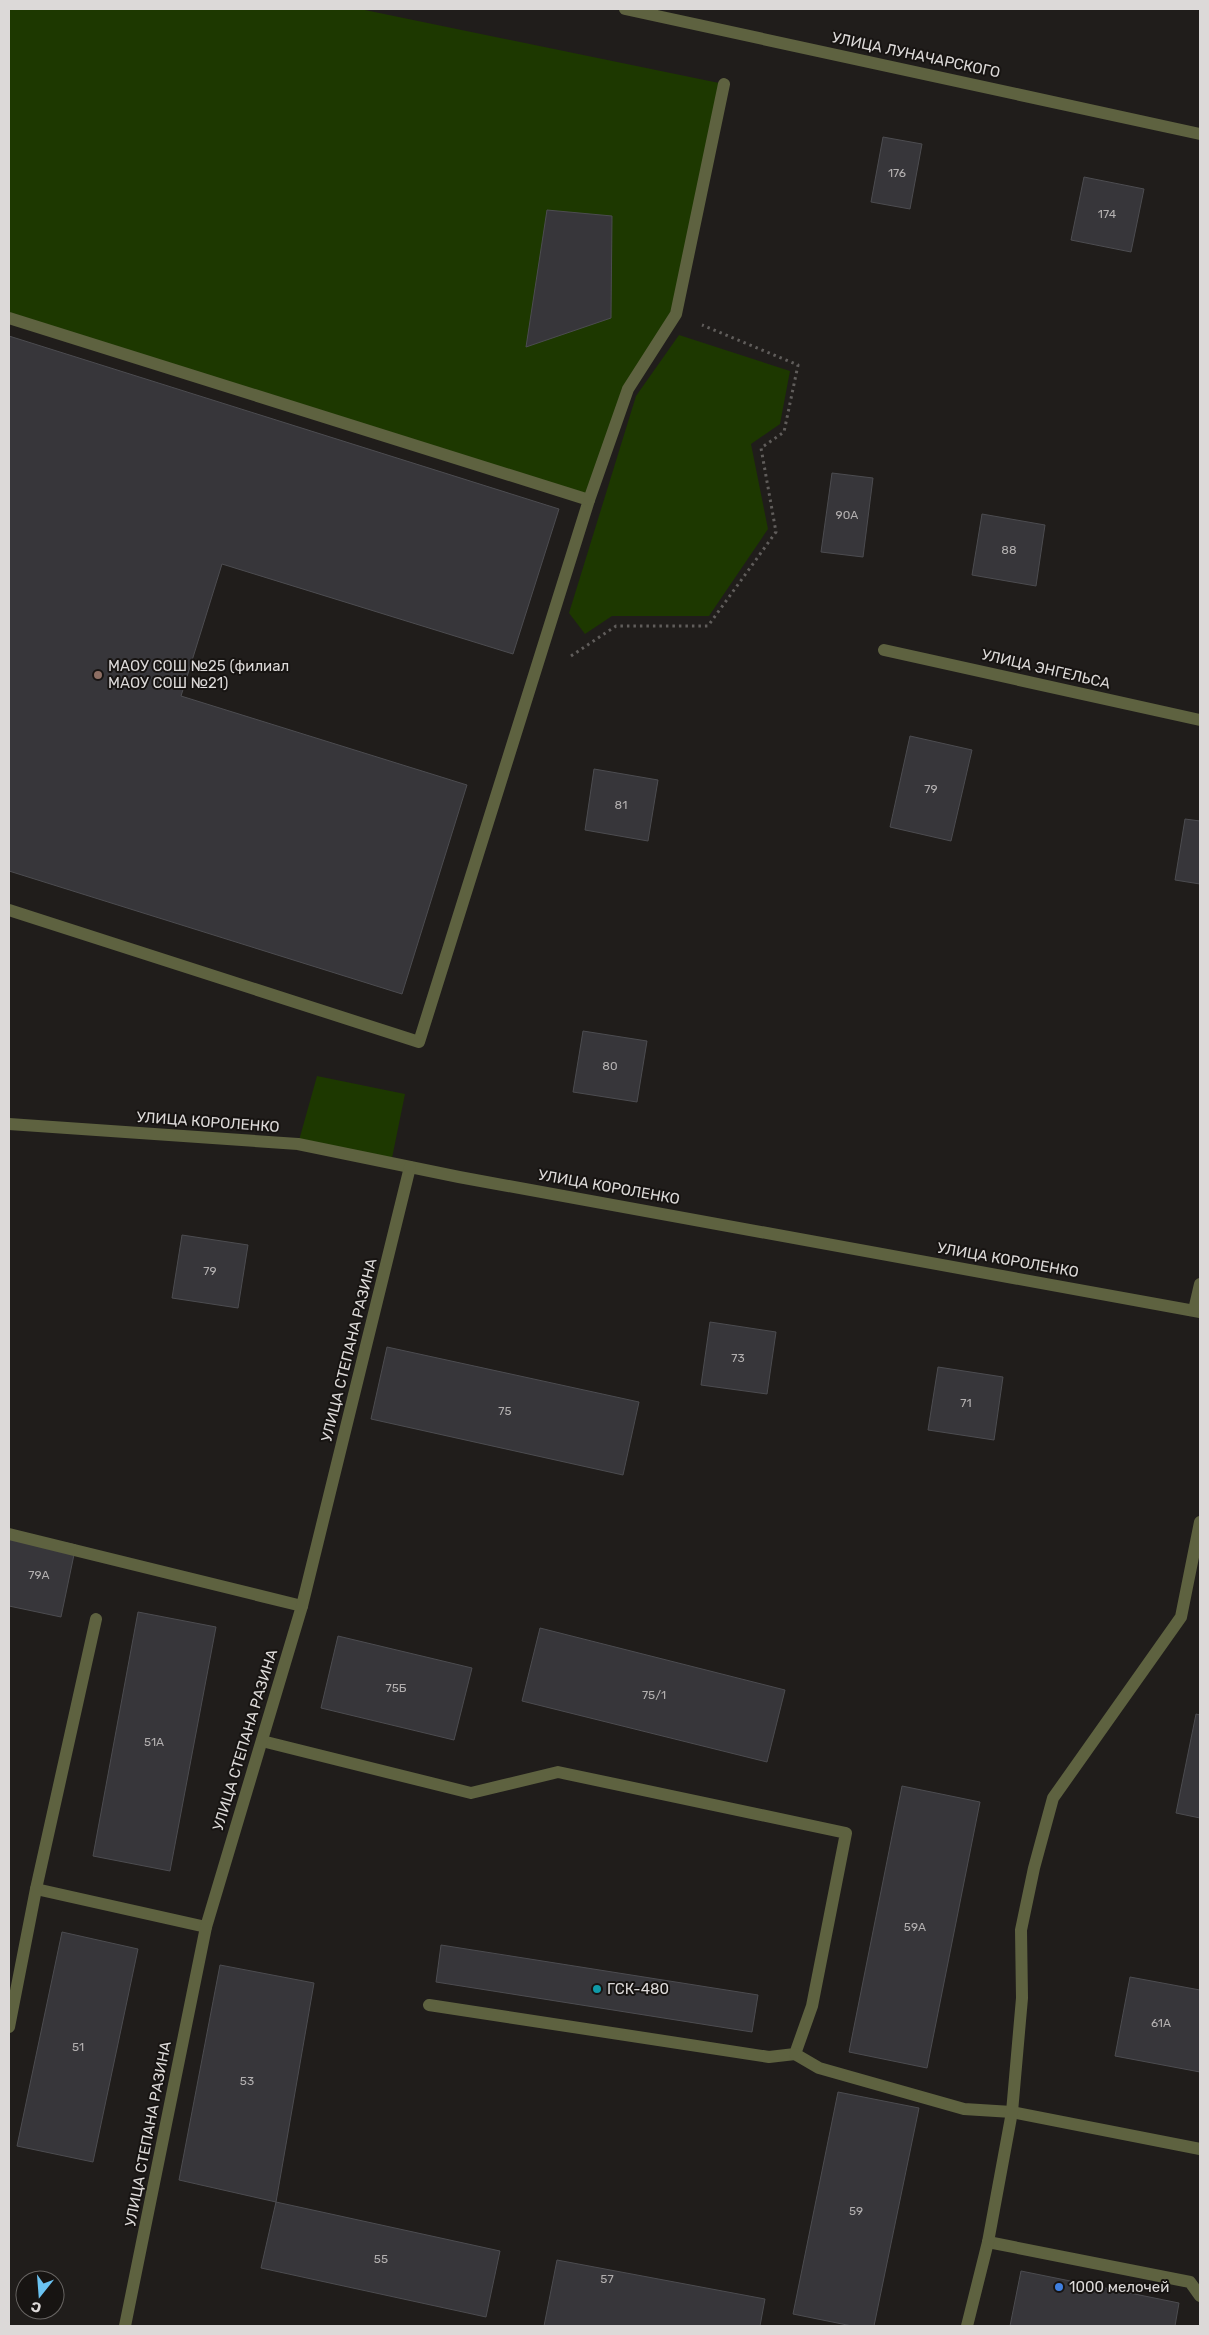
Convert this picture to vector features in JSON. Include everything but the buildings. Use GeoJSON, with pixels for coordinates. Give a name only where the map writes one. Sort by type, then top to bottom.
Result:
{"type":"FeatureCollection","features":[{"type":"Feature","properties":{"kind":"street","name":"УЛИЦА ЛУНАЧАРСКОГО"},"geometry":{"type":"LineString","coordinates":[[625,9],[1200,134]]}},
{"type":"Feature","properties":{"kind":"street"},"geometry":{"type":"LineString","coordinates":[[9,910],[419,1042],[590,500],[628,389],[676,314],[724,84]]}},
{"type":"Feature","properties":{"kind":"street"},"geometry":{"type":"LineString","coordinates":[[9,318],[590,500]]}},
{"type":"Feature","properties":{"kind":"street","name":"УЛИЦА ЭНГЕЛЬСА"},"geometry":{"type":"LineString","coordinates":[[884,650],[1200,720]]}},
{"type":"Feature","properties":{"kind":"street","name":"УЛИЦА КОРОЛЕНКО"},"geometry":{"type":"LineString","coordinates":[[9,1124],[298,1144],[1197,1311]]}},
{"type":"Feature","properties":{"kind":"street","name":"УЛИЦА СТЕПАНА РАЗИНА"},"geometry":{"type":"LineString","coordinates":[[125,2326],[206,1926],[302,1606],[410,1166]]}},
{"type":"Feature","properties":{"kind":"street"},"geometry":{"type":"LineString","coordinates":[[1197,1311],[1200,1284]]}},
{"type":"Feature","properties":{"kind":"street"},"geometry":{"type":"LineString","coordinates":[[967,2326],[988,2242],[1012,2112],[1022,1998],[1021,1930],[1034,1868],[1054,1798],[1182,1617],[1200,1522]]}},
{"type":"Feature","properties":{"kind":"street"},"geometry":{"type":"LineString","coordinates":[[9,1534],[302,1606]]}},
{"type":"Feature","properties":{"kind":"street"},"geometry":{"type":"LineString","coordinates":[[9,2027],[36,1889],[96,1619]]}},
{"type":"Feature","properties":{"kind":"street"},"geometry":{"type":"LineString","coordinates":[[262,1741],[472,1793],[558,1772],[846,1834],[812,2006],[794,2054]]}},
{"type":"Feature","properties":{"kind":"street"},"geometry":{"type":"LineString","coordinates":[[36,1889],[206,1926]]}},
{"type":"Feature","properties":{"kind":"street"},"geometry":{"type":"LineString","coordinates":[[429,2005],[769,2057],[794,2054],[819,2068],[964,2109],[1012,2112],[1200,2149]]}},
{"type":"Feature","properties":{"kind":"street"},"geometry":{"type":"LineString","coordinates":[[988,2242],[1190,2282],[1200,2296]]}},
{"type":"Feature","properties":{"kind":"path"},"geometry":{"type":"LineString","coordinates":[[533,680],[616,626],[708,626],[776,532],[761,448],[784,432],[798,365],[676,314]]}},
{"type":"Feature","properties":{"kind":"green space"},"geometry":{"type":"Polygon","coordinates":[[[9,9],[360,9],[724,84],[676,314],[628,389],[589,500],[9,318],[9,9]]]}},
{"type":"Feature","properties":{"kind":"green space"},"geometry":{"type":"Polygon","coordinates":[[[679,335],[790,371],[780,424],[751,444],[768,529],[709,616],[612,616],[585,634],[569,613],[636,396],[679,335]]]}},
{"type":"Feature","properties":{"kind":"green space"},"geometry":{"type":"Polygon","coordinates":[[[317,1076],[405,1094],[391,1163],[298,1144],[317,1076]]]}},
{"type":"Feature","properties":{"kind":"place","name":"МАОУ СОШ №25 (филиал МАОУ СОШ №21)"},"geometry":{"type":"Point","coordinates":[98,675]}},
{"type":"Feature","properties":{"kind":"place","name":"ГСК-480"},"geometry":{"type":"Point","coordinates":[597,1989]}},
{"type":"Feature","properties":{"kind":"place","name":"1000 мелочей"},"geometry":{"type":"Point","coordinates":[1059,2287]}}]}
